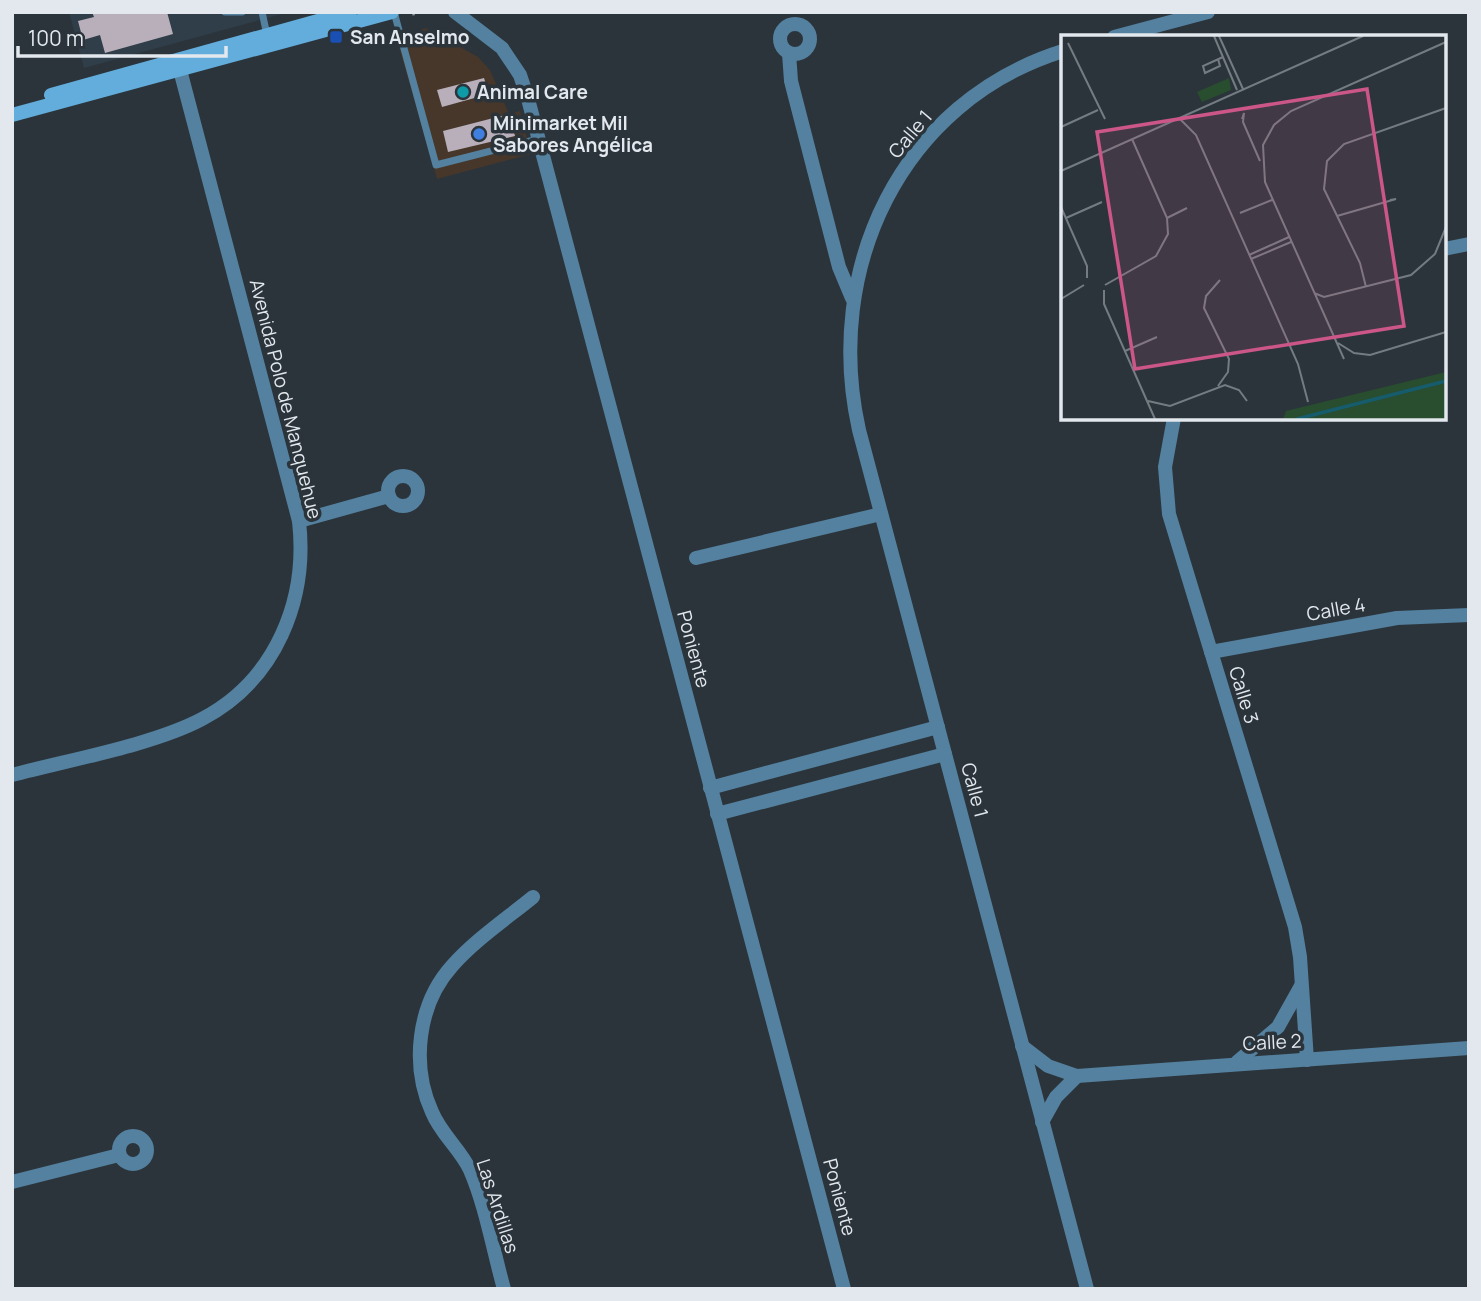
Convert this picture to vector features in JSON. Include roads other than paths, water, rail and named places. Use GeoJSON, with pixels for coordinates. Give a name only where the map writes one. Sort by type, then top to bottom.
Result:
{"type":"FeatureCollection","features":[{"type":"Feature","properties":{"kind":"street"},"geometry":{"type":"LineString","coordinates":[[12,113],[180,70],[350,12]]}},
{"type":"Feature","properties":{"kind":"street"},"geometry":{"type":"LineString","coordinates":[[12,113],[63,91],[365,16],[393,12]]}},
{"type":"Feature","properties":{"kind":"street","name":"Poniente"},"geometry":{"type":"LineString","coordinates":[[455,12],[502,47],[520,75],[539,138],[844,1289]]}},
{"type":"Feature","properties":{"kind":"street","name":"Poniente"},"geometry":{"type":"LineString","coordinates":[[476,12],[484,31]]}},
{"type":"Feature","properties":{"kind":"street"},"geometry":{"type":"LineString","coordinates":[[1122,35],[1209,12]]}},
{"type":"Feature","properties":{"kind":"street","name":"Calle 1"},"geometry":{"type":"LineString","coordinates":[[1061,52],[1029,64],[987,88],[955,112],[923,145],[878,212],[861,258],[852,298],[849,357],[851,393],[881,514],[1087,1289]]}},
{"type":"Feature","properties":{"kind":"street","name":"Calle 1"},"geometry":{"type":"LineString","coordinates":[[789,53],[791,82],[839,267],[852,298]]}},
{"type":"Feature","properties":{"kind":"street","name":"Avenida Polo de Manquehue"},"geometry":{"type":"LineString","coordinates":[[12,775],[184,728],[212,713],[236,696],[271,656],[293,608],[301,569],[299,520],[180,70]]}},
{"type":"Feature","properties":{"kind":"street"},"geometry":{"type":"LineString","coordinates":[[1446,249],[1469,244]]}},
{"type":"Feature","properties":{"kind":"street","name":"Calle 3"},"geometry":{"type":"LineString","coordinates":[[1174,420],[1167,452],[1167,499],[1295,927],[1303,981],[1307,1060]]}},
{"type":"Feature","properties":{"kind":"street"},"geometry":{"type":"LineString","coordinates":[[299,520],[389,496]]}},
{"type":"Feature","properties":{"kind":"street"},"geometry":{"type":"LineString","coordinates":[[696,558],[881,514]]}},
{"type":"Feature","properties":{"kind":"street","name":"Calle 4"},"geometry":{"type":"LineString","coordinates":[[1211,652],[1397,618],[1469,615]]}},
{"type":"Feature","properties":{"kind":"street"},"geometry":{"type":"LineString","coordinates":[[710,788],[938,727]]}},
{"type":"Feature","properties":{"kind":"street"},"geometry":{"type":"LineString","coordinates":[[717,814],[945,754]]}},
{"type":"Feature","properties":{"kind":"street","name":"Las Ardillas"},"geometry":{"type":"LineString","coordinates":[[504,1289],[470,1171],[441,1130],[427,1102],[419,1046],[428,1009],[446,973],[475,944],[533,897]]}},
{"type":"Feature","properties":{"kind":"street"},"geometry":{"type":"LineString","coordinates":[[1235,1063],[1278,1027],[1293,1005],[1303,981]]}},
{"type":"Feature","properties":{"kind":"street","name":"Calle 2"},"geometry":{"type":"LineString","coordinates":[[1022,1046],[1048,1066],[1077,1076],[1469,1048]]}},
{"type":"Feature","properties":{"kind":"street"},"geometry":{"type":"LineString","coordinates":[[1042,1122],[1056,1097],[1077,1076]]}},
{"type":"Feature","properties":{"kind":"street"},"geometry":{"type":"LineString","coordinates":[[12,1181],[119,1155]]}},
{"type":"Feature","properties":{"kind":"lane"},"geometry":{"type":"LineString","coordinates":[[225,12],[232,15],[242,12]]}},
{"type":"Feature","properties":{"kind":"lane"},"geometry":{"type":"LineString","coordinates":[[262,12],[269,40]]}},
{"type":"Feature","properties":{"kind":"lane"},"geometry":{"type":"LineString","coordinates":[[393,12],[436,165],[539,138]]}},
{"type":"Feature","properties":{"kind":"place","name":"San Anselmo"},"geometry":{"type":"Point","coordinates":[336,37]}},
{"type":"Feature","properties":{"kind":"place","name":"Animal Care"},"geometry":{"type":"Point","coordinates":[463,92]}},
{"type":"Feature","properties":{"kind":"place","name":"Minimarket Mil Sabores Angélica"},"geometry":{"type":"Point","coordinates":[479,134]}}]}
